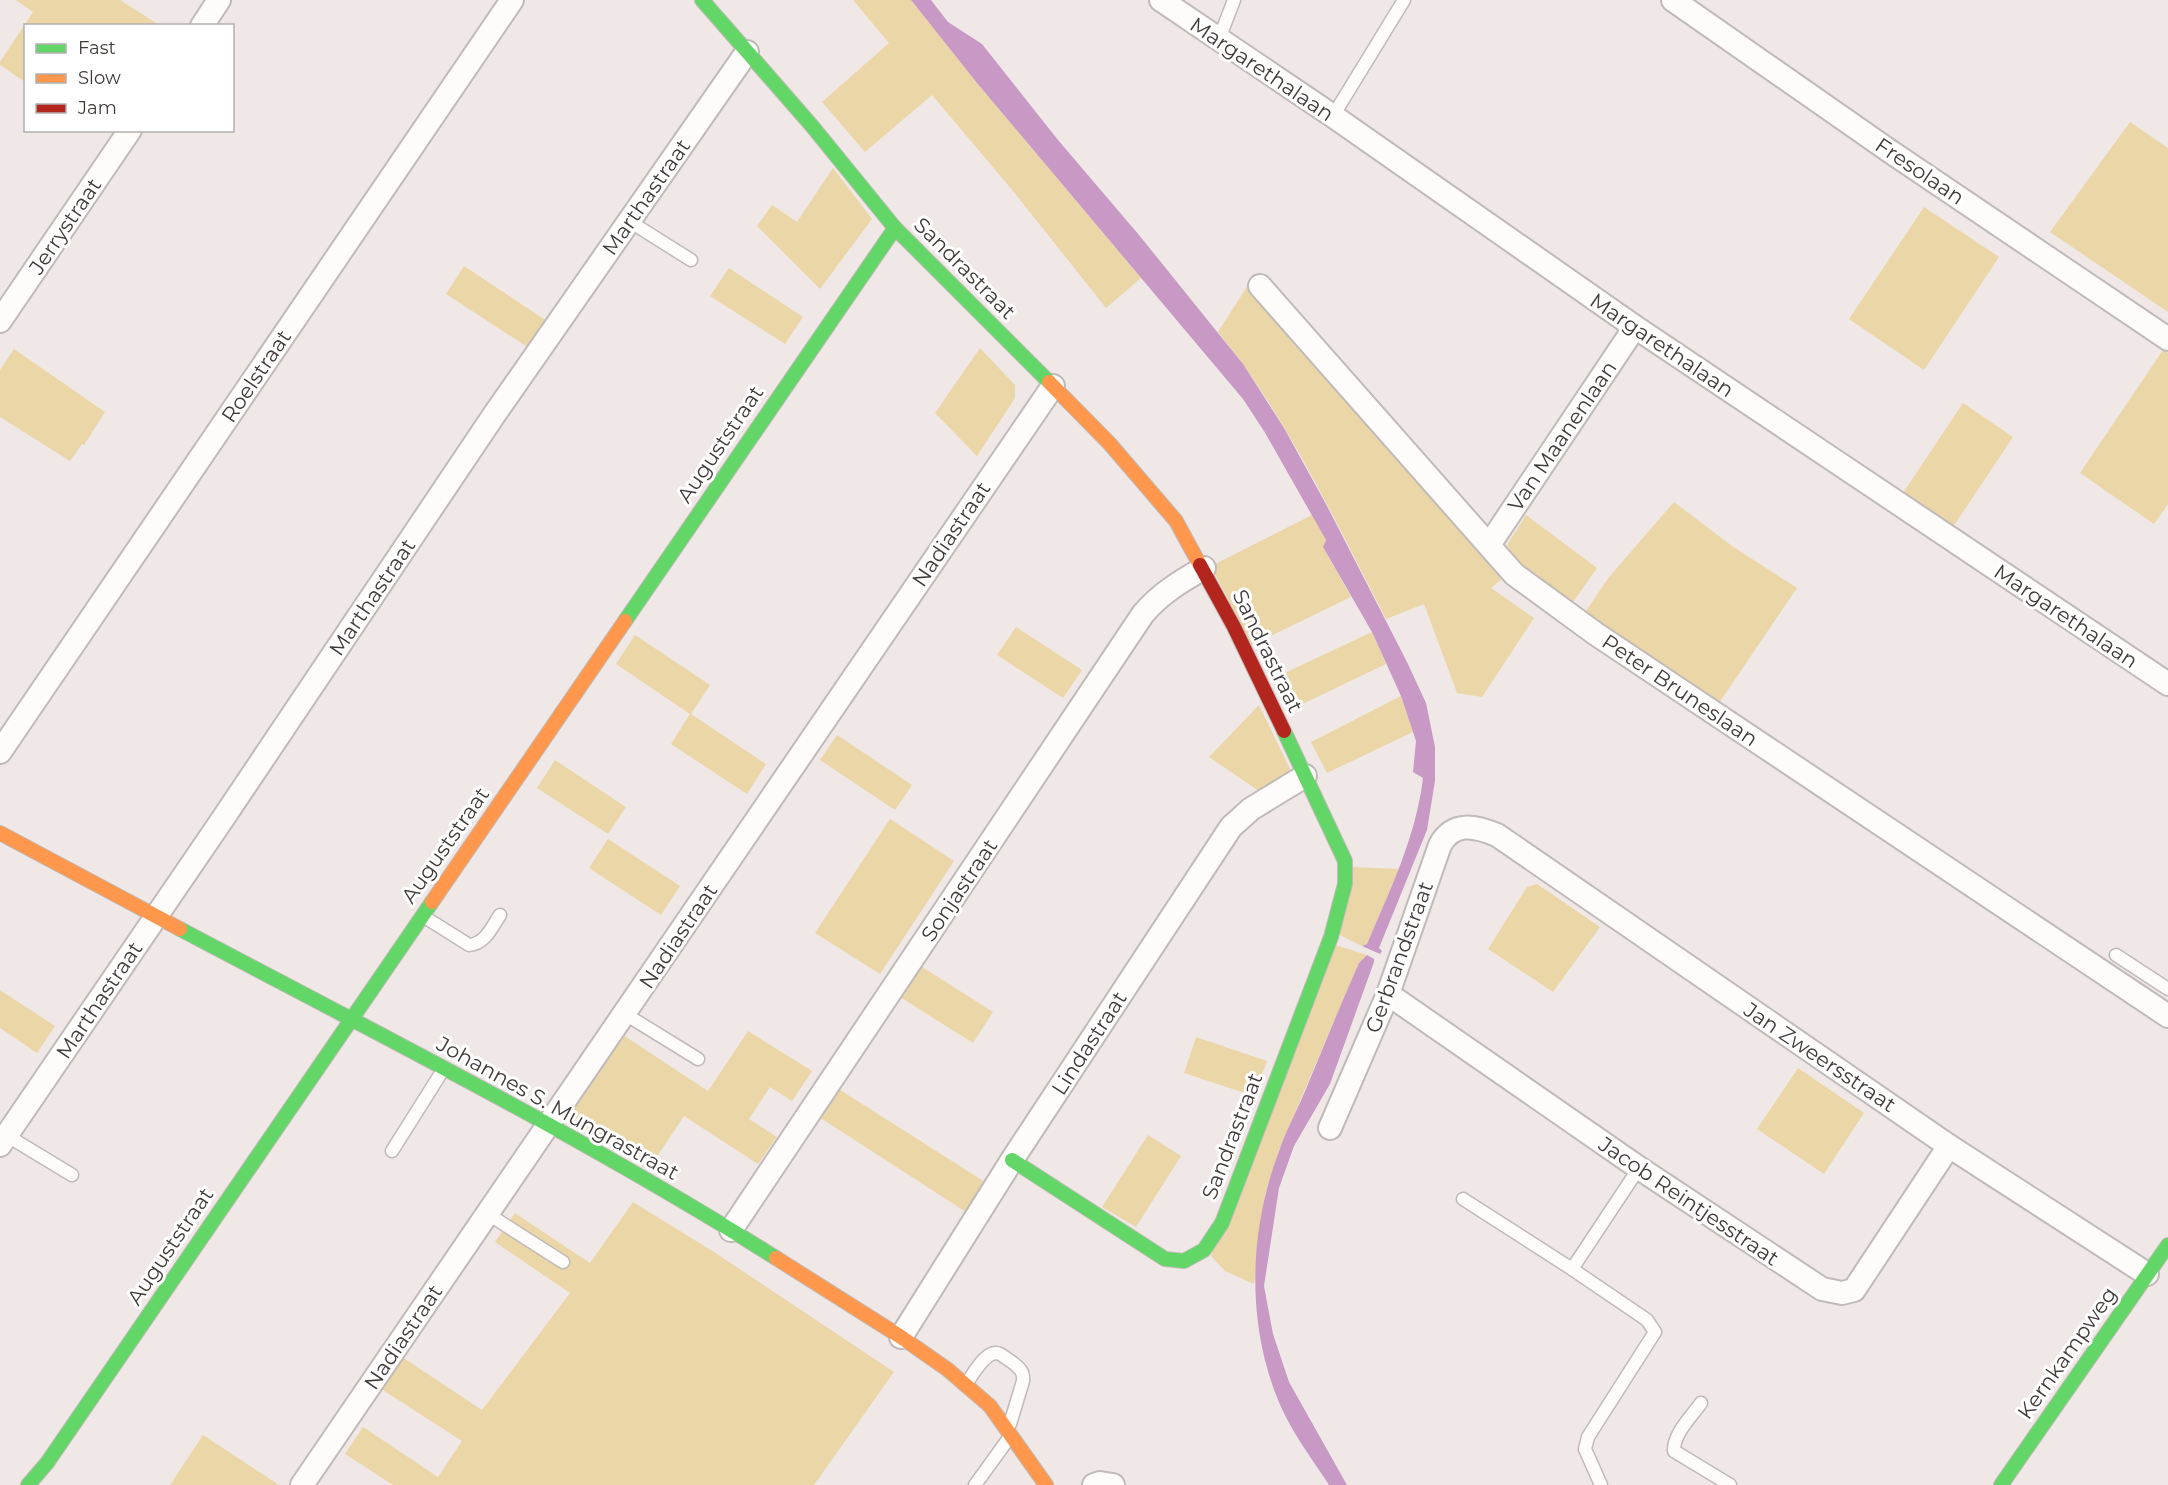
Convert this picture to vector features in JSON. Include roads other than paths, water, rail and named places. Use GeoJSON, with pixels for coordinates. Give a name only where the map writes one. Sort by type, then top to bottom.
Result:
{"type":"FeatureCollection","features":[{"type":"Feature","properties":{"kind":"street"},"geometry":{"type":"LineString","coordinates":[[203,24],[219,0]]}},
{"type":"Feature","properties":{"kind":"street","name":"Roelstraat"},"geometry":{"type":"LineString","coordinates":[[0,753],[512,0]]}},
{"type":"Feature","properties":{"kind":"street","name":"Sandrastraat"},"geometry":{"type":"LineString","coordinates":[[702,0],[812,126],[895,228],[1110,444],[1176,521],[1204,568],[1346,861],[1345,884],[1330,937],[1222,1223],[1204,1250],[1184,1261],[1165,1259],[1012,1160]]}},
{"type":"Feature","properties":{"kind":"street","name":"Margarethalaan"},"geometry":{"type":"LineString","coordinates":[[1161,0],[1333,116],[1635,327],[2168,684]]}},
{"type":"Feature","properties":{"kind":"street","name":"Fresolaan"},"geometry":{"type":"LineString","coordinates":[[1673,0],[1891,152],[2168,339]]}},
{"type":"Feature","properties":{"kind":"street","name":"Marthastraat"},"geometry":{"type":"LineString","coordinates":[[3,1140],[157,916],[494,415],[747,52]]}},
{"type":"Feature","properties":{"kind":"street","name":"Jerrystraat"},"geometry":{"type":"LineString","coordinates":[[0,321],[129,132]]}},
{"type":"Feature","properties":{"kind":"street","name":"Auguststraat"},"geometry":{"type":"LineString","coordinates":[[28,1485],[48,1463],[895,228]]}},
{"type":"Feature","properties":{"kind":"street","name":"Peter Bruneslaan"},"geometry":{"type":"LineString","coordinates":[[1260,286],[1514,574],[1596,634],[2118,965],[2168,1016]]}},
{"type":"Feature","properties":{"kind":"street","name":"Van Maanenlaan"},"geometry":{"type":"LineString","coordinates":[[1489,545],[1635,327]]}},
{"type":"Feature","properties":{"kind":"street","name":"Nadiastraat"},"geometry":{"type":"LineString","coordinates":[[302,1485],[1053,386]]}},
{"type":"Feature","properties":{"kind":"street","name":"Sonjastraat"},"geometry":{"type":"LineString","coordinates":[[731,1230],[1143,614],[1156,598],[1170,587],[1204,568]]}},
{"type":"Feature","properties":{"kind":"street","name":"Lindastraat"},"geometry":{"type":"LineString","coordinates":[[901,1337],[1012,1160],[1231,827],[1251,809],[1305,776]]}},
{"type":"Feature","properties":{"kind":"street","name":"Gerbrandstraat"},"geometry":{"type":"LineString","coordinates":[[1330,1128],[1388,994],[1436,855],[1445,836],[1455,828],[1468,828],[1482,829],[1497,836]]}},
{"type":"Feature","properties":{"kind":"street","name":"Johannes S. Mungrastraat"},"geometry":{"type":"LineString","coordinates":[[0,833],[549,1125],[731,1230],[901,1337],[947,1369],[990,1406],[1046,1485]]}},
{"type":"Feature","properties":{"kind":"street","name":"Jan Zweersstraat"},"geometry":{"type":"LineString","coordinates":[[1497,836],[1949,1146],[2147,1274]]}},
{"type":"Feature","properties":{"kind":"street","name":"Jacob Reintjesstraat"},"geometry":{"type":"LineString","coordinates":[[1388,994],[1638,1168],[1822,1289],[1842,1293],[1854,1290],[1949,1146]]}},
{"type":"Feature","properties":{"kind":"street","name":"Kernkampweg"},"geometry":{"type":"LineString","coordinates":[[2001,1485],[2168,1245]]}},
{"type":"Feature","properties":{"kind":"street"},"geometry":{"type":"LineString","coordinates":[[1094,1485],[1100,1483],[1113,1485]]}},
{"type":"Feature","properties":{"kind":"lane"},"geometry":{"type":"LineString","coordinates":[[1219,39],[1234,0]]}},
{"type":"Feature","properties":{"kind":"lane"},"geometry":{"type":"LineString","coordinates":[[1333,116],[1404,0]]}},
{"type":"Feature","properties":{"kind":"lane"},"geometry":{"type":"LineString","coordinates":[[629,221],[691,260]]}},
{"type":"Feature","properties":{"kind":"lane"},"geometry":{"type":"LineString","coordinates":[[422,915],[469,945],[482,941],[500,915]]}},
{"type":"Feature","properties":{"kind":"lane"},"geometry":{"type":"LineString","coordinates":[[2118,965],[2168,989]]}},
{"type":"Feature","properties":{"kind":"lane"},"geometry":{"type":"LineString","coordinates":[[624,1014],[698,1059]]}},
{"type":"Feature","properties":{"kind":"lane"},"geometry":{"type":"LineString","coordinates":[[392,1151],[444,1069]]}},
{"type":"Feature","properties":{"kind":"lane"},"geometry":{"type":"LineString","coordinates":[[3,1140],[72,1175]]}},
{"type":"Feature","properties":{"kind":"lane"},"geometry":{"type":"LineString","coordinates":[[1572,1269],[1638,1168]]}},
{"type":"Feature","properties":{"kind":"lane"},"geometry":{"type":"LineString","coordinates":[[1462,1199],[1647,1320],[1655,1332],[1588,1437],[1585,1449],[1601,1485]]}},
{"type":"Feature","properties":{"kind":"lane"},"geometry":{"type":"LineString","coordinates":[[488,1214],[563,1262]]}},
{"type":"Feature","properties":{"kind":"lane"},"geometry":{"type":"LineString","coordinates":[[965,1384],[987,1356],[992,1353],[998,1353],[1021,1369],[1024,1374],[1009,1434],[975,1485]]}},
{"type":"Feature","properties":{"kind":"lane"},"geometry":{"type":"LineString","coordinates":[[1701,1403],[1677,1438],[1674,1451],[1730,1485]]}}]}
